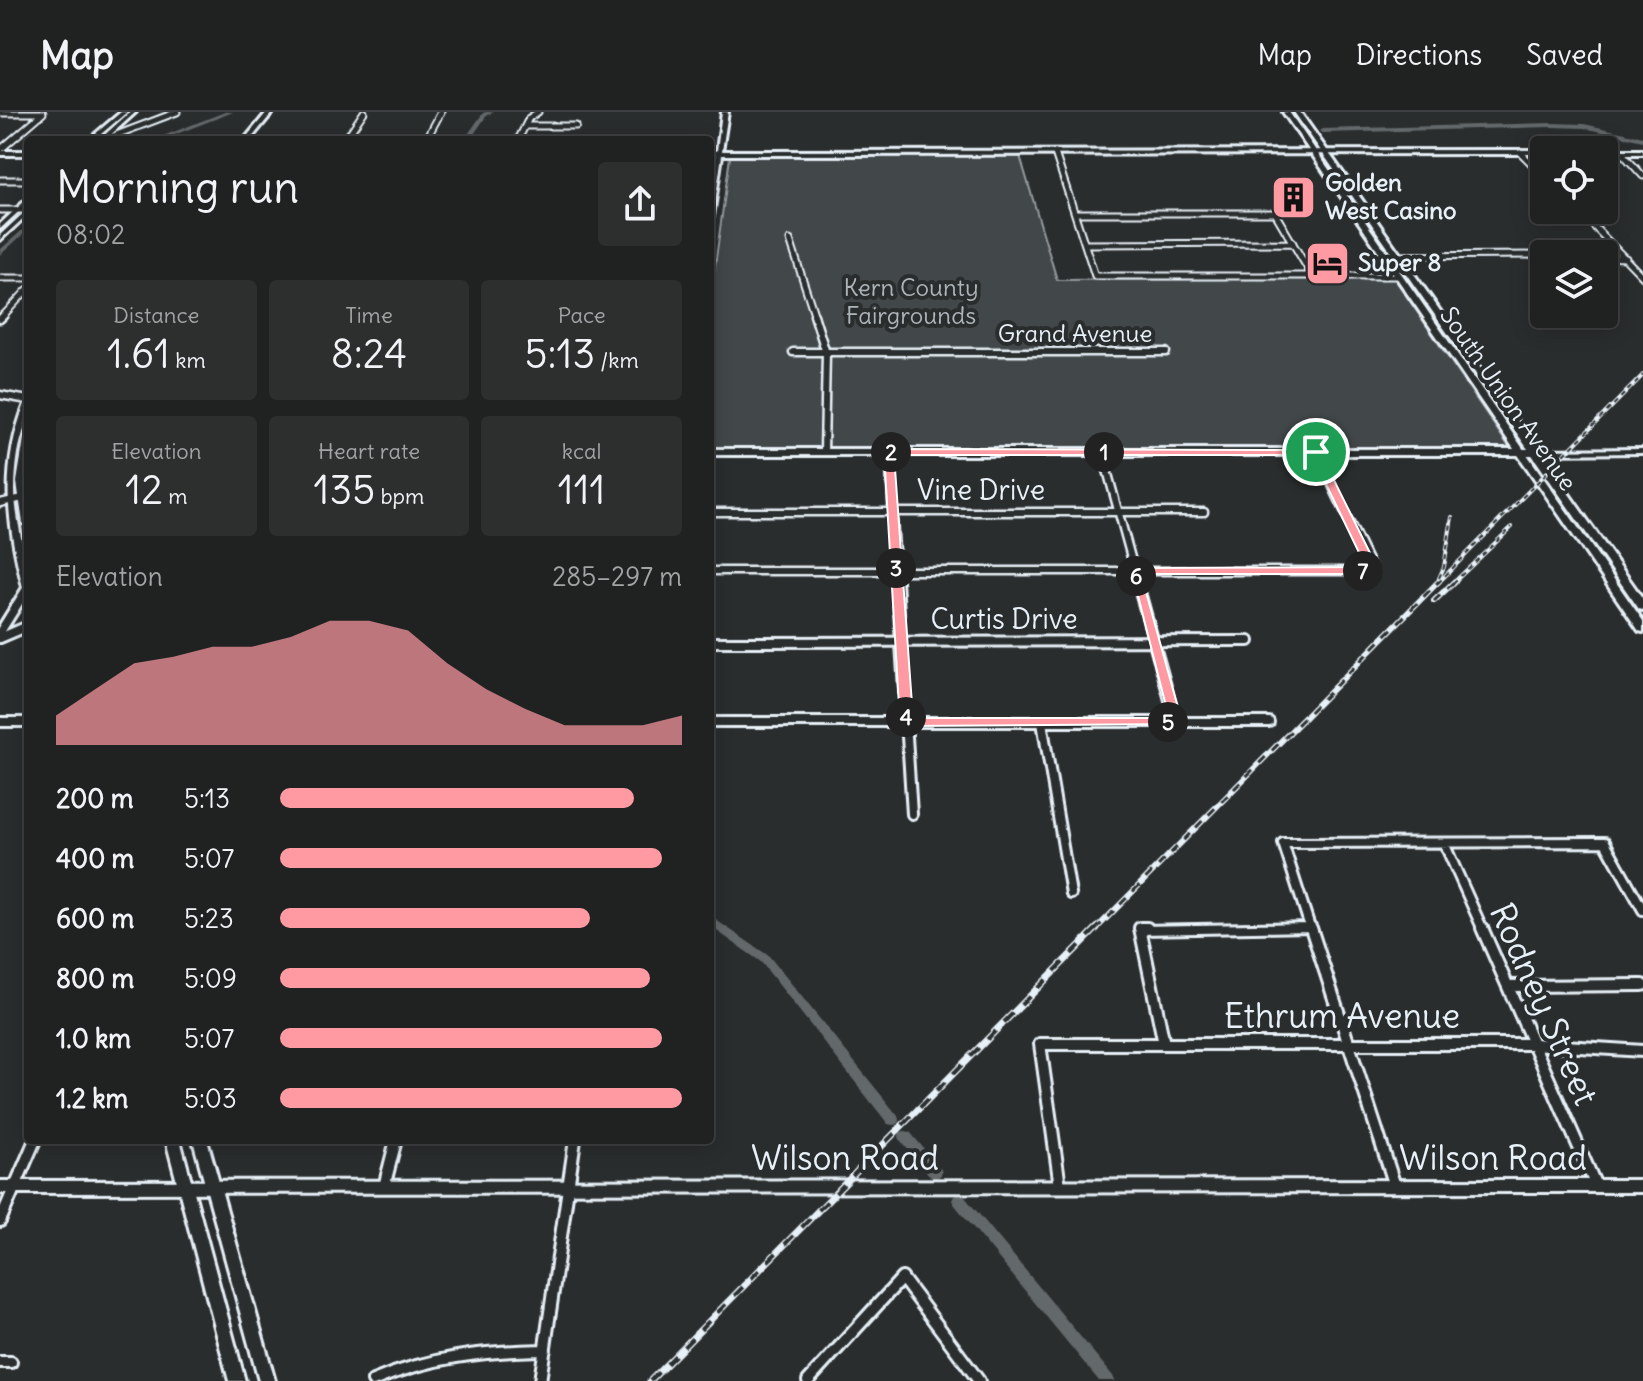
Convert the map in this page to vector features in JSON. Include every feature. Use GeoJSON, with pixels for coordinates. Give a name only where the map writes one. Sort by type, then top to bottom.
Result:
{"type":"FeatureCollection","features":[{"type":"Feature","properties":{"kind":"main road"},"geometry":{"type":"LineString","coordinates":[[250,136],[270,112]]}},
{"type":"Feature","properties":{"kind":"main road","name":"South Union Avenue"},"geometry":{"type":"LineString","coordinates":[[1286,112],[1519,452],[1568,520],[1609,568]]}},
{"type":"Feature","properties":{"kind":"main road","name":"South Union Avenue"},"geometry":{"type":"LineString","coordinates":[[1297,112],[1536,452],[1609,568],[1643,629]]}},
{"type":"Feature","properties":{"kind":"main road"},"geometry":{"type":"LineString","coordinates":[[24,412],[5,454],[4,502],[24,573]]}},
{"type":"Feature","properties":{"kind":"main road"},"geometry":{"type":"LineString","coordinates":[[714,452],[1536,452]]}},
{"type":"Feature","properties":{"kind":"main road"},"geometry":{"type":"LineString","coordinates":[[24,484],[24,503]]}},
{"type":"Feature","properties":{"kind":"main road"},"geometry":{"type":"LineString","coordinates":[[1609,568],[1643,610]]}},
{"type":"Feature","properties":{"kind":"main road"},"geometry":{"type":"LineString","coordinates":[[174,1144],[237,1381]]}},
{"type":"Feature","properties":{"kind":"main road"},"geometry":{"type":"LineString","coordinates":[[201,1144],[267,1381]]}},
{"type":"Feature","properties":{"kind":"street"},"geometry":{"type":"LineString","coordinates":[[96,136],[133,112]]}},
{"type":"Feature","properties":{"kind":"street"},"geometry":{"type":"LineString","coordinates":[[113,136],[177,112]]}},
{"type":"Feature","properties":{"kind":"street"},"geometry":{"type":"LineString","coordinates":[[348,136],[364,112]]}},
{"type":"Feature","properties":{"kind":"street"},"geometry":{"type":"LineString","coordinates":[[428,136],[441,112]]}},
{"type":"Feature","properties":{"kind":"street"},"geometry":{"type":"LineString","coordinates":[[520,136],[529,118],[538,112]]}},
{"type":"Feature","properties":{"kind":"street"},"geometry":{"type":"LineString","coordinates":[[714,188],[725,112]]}},
{"type":"Feature","properties":{"kind":"street"},"geometry":{"type":"LineString","coordinates":[[0,113],[43,113],[0,151]]}},
{"type":"Feature","properties":{"kind":"street"},"geometry":{"type":"LineString","coordinates":[[124,116],[137,121],[166,116]]}},
{"type":"Feature","properties":{"kind":"street"},"geometry":{"type":"LineString","coordinates":[[106,136],[124,116]]}},
{"type":"Feature","properties":{"kind":"street"},"geometry":{"type":"LineString","coordinates":[[526,126],[576,126]]}},
{"type":"Feature","properties":{"kind":"street"},"geometry":{"type":"LineString","coordinates":[[0,151],[24,153]]}},
{"type":"Feature","properties":{"kind":"street"},"geometry":{"type":"LineString","coordinates":[[1520,152],[1530,162]]}},
{"type":"Feature","properties":{"kind":"street"},"geometry":{"type":"LineString","coordinates":[[714,153],[1530,152]]}},
{"type":"Feature","properties":{"kind":"street"},"geometry":{"type":"LineString","coordinates":[[1621,152],[1643,152]]}},
{"type":"Feature","properties":{"kind":"street"},"geometry":{"type":"LineString","coordinates":[[1621,152],[1643,176]]}},
{"type":"Feature","properties":{"kind":"street"},"geometry":{"type":"LineString","coordinates":[[1055,153],[1095,276],[1399,276]]}},
{"type":"Feature","properties":{"kind":"street"},"geometry":{"type":"LineString","coordinates":[[0,180],[24,180]]}},
{"type":"Feature","properties":{"kind":"street"},"geometry":{"type":"LineString","coordinates":[[0,227],[24,204]]}},
{"type":"Feature","properties":{"kind":"street"},"geometry":{"type":"LineString","coordinates":[[0,210],[24,210]]}},
{"type":"Feature","properties":{"kind":"street"},"geometry":{"type":"LineString","coordinates":[[1075,213],[1275,213],[1312,276]]}},
{"type":"Feature","properties":{"kind":"street"},"geometry":{"type":"LineString","coordinates":[[0,238],[24,214]]}},
{"type":"Feature","properties":{"kind":"street"},"geometry":{"type":"LineString","coordinates":[[1592,224],[1643,277]]}},
{"type":"Feature","properties":{"kind":"street"},"geometry":{"type":"LineString","coordinates":[[790,240],[826,353],[824,452]]}},
{"type":"Feature","properties":{"kind":"street"},"geometry":{"type":"LineString","coordinates":[[1085,244],[1293,243]]}},
{"type":"Feature","properties":{"kind":"street"},"geometry":{"type":"LineString","coordinates":[[1385,256],[1530,255]]}},
{"type":"Feature","properties":{"kind":"street"},"geometry":{"type":"LineString","coordinates":[[1618,258],[1626,258]]}},
{"type":"Feature","properties":{"kind":"street"},"geometry":{"type":"LineString","coordinates":[[1631,265],[1643,265]]}},
{"type":"Feature","properties":{"kind":"street"},"geometry":{"type":"LineString","coordinates":[[0,278],[24,278]]}},
{"type":"Feature","properties":{"kind":"street"},"geometry":{"type":"LineString","coordinates":[[0,319],[24,293]]}},
{"type":"Feature","properties":{"kind":"street","name":"Grand Avenue"},"geometry":{"type":"LineString","coordinates":[[793,352],[1166,352]]}},
{"type":"Feature","properties":{"kind":"street"},"geometry":{"type":"LineString","coordinates":[[0,395],[24,402]]}},
{"type":"Feature","properties":{"kind":"street"},"geometry":{"type":"LineString","coordinates":[[1536,452],[1643,451]]}},
{"type":"Feature","properties":{"kind":"street"},"geometry":{"type":"LineString","coordinates":[[889,452],[912,814]]}},
{"type":"Feature","properties":{"kind":"street"},"geometry":{"type":"LineString","coordinates":[[1102,452],[1176,722]]}},
{"type":"Feature","properties":{"kind":"street"},"geometry":{"type":"LineString","coordinates":[[714,571],[1373,571],[1316,452]]}},
{"type":"Feature","properties":{"kind":"street"},"geometry":{"type":"LineString","coordinates":[[4,502],[23,498]]}},
{"type":"Feature","properties":{"kind":"street","name":"Vine Drive"},"geometry":{"type":"LineString","coordinates":[[714,512],[1204,512]]}},
{"type":"Feature","properties":{"kind":"street"},"geometry":{"type":"LineString","coordinates":[[0,635],[24,594]]}},
{"type":"Feature","properties":{"kind":"street"},"geometry":{"type":"LineString","coordinates":[[0,635],[24,627]]}},
{"type":"Feature","properties":{"kind":"street","name":"Curtis Drive"},"geometry":{"type":"LineString","coordinates":[[714,642],[1249,641]]}},
{"type":"Feature","properties":{"kind":"street"},"geometry":{"type":"LineString","coordinates":[[0,722],[24,722]]}},
{"type":"Feature","properties":{"kind":"street"},"geometry":{"type":"LineString","coordinates":[[714,722],[1269,722]]}},
{"type":"Feature","properties":{"kind":"street"},"geometry":{"type":"LineString","coordinates":[[1042,722],[1071,894]]}},
{"type":"Feature","properties":{"kind":"street"},"geometry":{"type":"LineString","coordinates":[[1395,1186],[1283,843],[1605,842],[1643,910]]}},
{"type":"Feature","properties":{"kind":"street","name":"Rodney Street"},"geometry":{"type":"LineString","coordinates":[[1444,843],[1596,1186]]}},
{"type":"Feature","properties":{"kind":"street"},"geometry":{"type":"LineString","coordinates":[[1164,1044],[1140,928],[1311,927]]}},
{"type":"Feature","properties":{"kind":"street"},"geometry":{"type":"LineString","coordinates":[[1508,986],[1643,985]]}},
{"type":"Feature","properties":{"kind":"street","name":"Ethrum Avenue"},"geometry":{"type":"LineString","coordinates":[[1060,1186],[1040,1044],[1533,1044],[1643,1051]]}},
{"type":"Feature","properties":{"kind":"street"},"geometry":{"type":"LineString","coordinates":[[0,1221],[33,1144]]}},
{"type":"Feature","properties":{"kind":"street"},"geometry":{"type":"LineString","coordinates":[[384,1187],[395,1144]]}},
{"type":"Feature","properties":{"kind":"street"},"geometry":{"type":"LineString","coordinates":[[540,1381],[574,1144]]}},
{"type":"Feature","properties":{"kind":"street","name":"Wilson Road"},"geometry":{"type":"LineString","coordinates":[[0,1187],[1643,1186]]}},
{"type":"Feature","properties":{"kind":"street"},"geometry":{"type":"LineString","coordinates":[[808,1381],[902,1278],[979,1381]]}},
{"type":"Feature","properties":{"kind":"street"},"geometry":{"type":"LineString","coordinates":[[373,1381],[406,1367],[462,1353],[545,1350]]}},
{"type":"Feature","properties":{"kind":"green space","name":"Kern County Fairgrounds"},"geometry":{"type":"Polygon","coordinates":[[[1020,156],[1057,280],[1394,278],[1511,450],[714,447],[714,273],[730,157],[1020,156]]]}},
{"type":"Feature","properties":{"kind":"waterway"},"geometry":{"type":"LineString","coordinates":[[167,136],[230,112]]}},
{"type":"Feature","properties":{"kind":"waterway"},"geometry":{"type":"LineString","coordinates":[[470,136],[485,114],[491,112]]}},
{"type":"Feature","properties":{"kind":"waterway"},"geometry":{"type":"LineString","coordinates":[[1322,131],[1551,125],[1584,126],[1643,139]]}},
{"type":"Feature","properties":{"kind":"waterway"},"geometry":{"type":"LineString","coordinates":[[0,253],[24,231]]}},
{"type":"Feature","properties":{"kind":"waterway"},"geometry":{"type":"LineString","coordinates":[[714,923],[765,959],[893,1120]]}},
{"type":"Feature","properties":{"kind":"waterway"},"geometry":{"type":"LineString","coordinates":[[905,1136],[935,1172]]}},
{"type":"Feature","properties":{"kind":"waterway"},"geometry":{"type":"LineString","coordinates":[[959,1200],[1108,1381]]}},
{"type":"Feature","properties":{"kind":"railway"},"geometry":{"type":"LineString","coordinates":[[1438,583],[1643,375]]}},
{"type":"Feature","properties":{"kind":"railway"},"geometry":{"type":"LineString","coordinates":[[1439,578],[1444,567],[1452,517]]}},
{"type":"Feature","properties":{"kind":"railway"},"geometry":{"type":"LineString","coordinates":[[1453,583],[1512,527]]}},
{"type":"Feature","properties":{"kind":"railway"},"geometry":{"type":"LineString","coordinates":[[1095,930],[1439,581]]}},
{"type":"Feature","properties":{"kind":"railway"},"geometry":{"type":"LineString","coordinates":[[1434,601],[1455,581]]}},
{"type":"Feature","properties":{"kind":"railway"},"geometry":{"type":"LineString","coordinates":[[650,1381],[1097,928]]}},
{"type":"Feature","properties":{"kind":"place","name":"Golden West Casino"},"geometry":{"type":"Point","coordinates":[1294,197]}},
{"type":"Feature","properties":{"kind":"place","name":"Super 8"},"geometry":{"type":"Point","coordinates":[1327,263]}},
{"type":"Feature","properties":{"kind":"route"},"geometry":{"type":"LineString","coordinates":[[889,452],[1316,452],[1373,571],[1135,571],[1176,722],[907,722],[889,452]]}}]}
